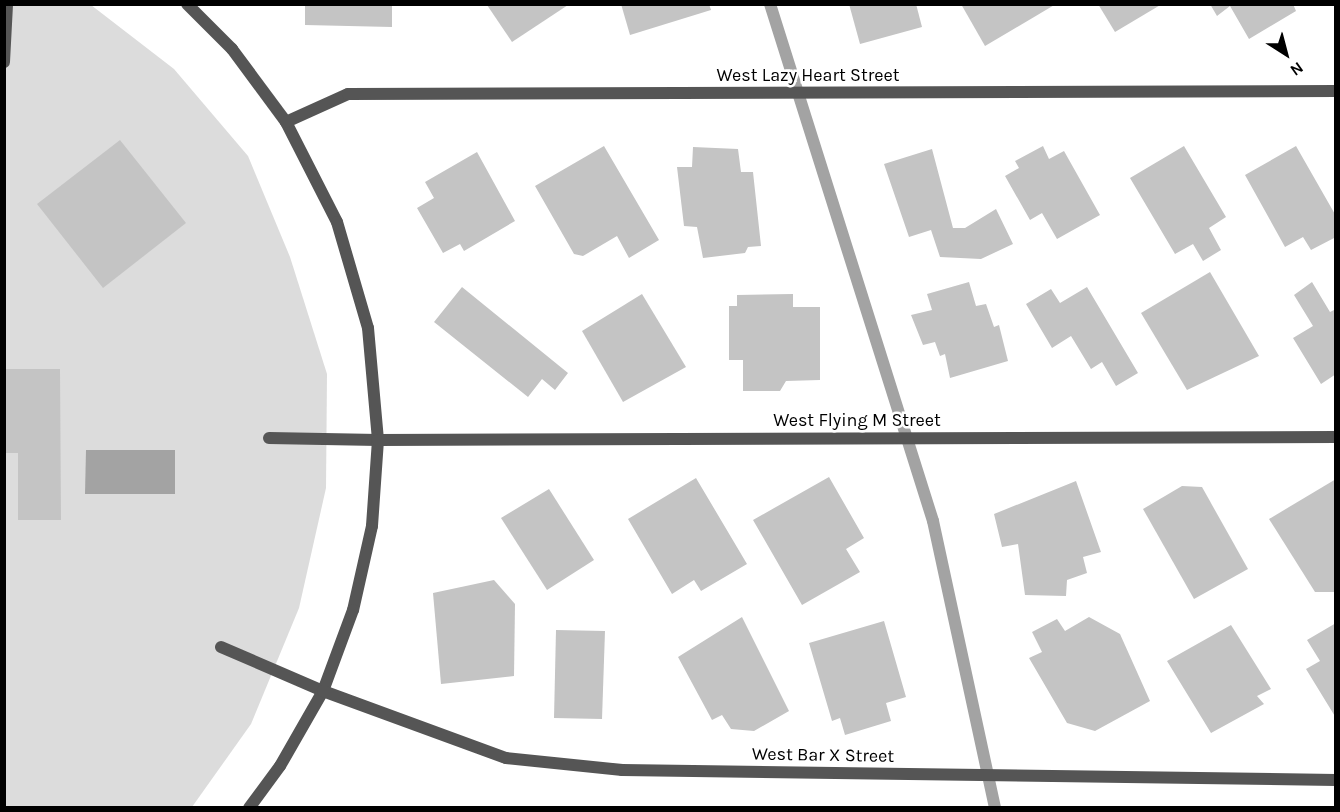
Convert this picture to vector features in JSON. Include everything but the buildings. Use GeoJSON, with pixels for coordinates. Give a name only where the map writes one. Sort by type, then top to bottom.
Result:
{"type":"FeatureCollection","features":[{"type":"Feature","properties":{"kind":"street"},"geometry":{"type":"LineString","coordinates":[[4,62],[7,4]]}},
{"type":"Feature","properties":{"kind":"street"},"geometry":{"type":"LineString","coordinates":[[187,4],[232,49],[286,122],[337,222],[368,328],[378,440],[372,526],[353,610],[323,690],[280,766],[249,807]]}},
{"type":"Feature","properties":{"kind":"street","name":"West Lazy Heart Street"},"geometry":{"type":"LineString","coordinates":[[286,122],[348,94],[1335,91]]}},
{"type":"Feature","properties":{"kind":"street","name":"West Flying M Street"},"geometry":{"type":"LineString","coordinates":[[269,438],[378,440],[1335,437]]}},
{"type":"Feature","properties":{"kind":"street","name":"West Bar X Street"},"geometry":{"type":"LineString","coordinates":[[221,647],[323,690],[506,758],[622,770],[1335,780]]}},
{"type":"Feature","properties":{"kind":"shaded area"},"geometry":{"type":"Polygon","coordinates":[[[5,5],[91,5],[174,69],[248,156],[290,257],[327,374],[326,488],[299,608],[251,724],[192,807],[5,808],[5,5]]]}},
{"type":"Feature","properties":{"kind":"shaded area"},"geometry":{"type":"Polygon","coordinates":[[[86,450],[175,450],[175,494],[85,494],[86,450]]]}},
{"type":"Feature","properties":{"kind":"waterway"},"geometry":{"type":"LineString","coordinates":[[770,4],[933,521],[995,808]]}}]}
